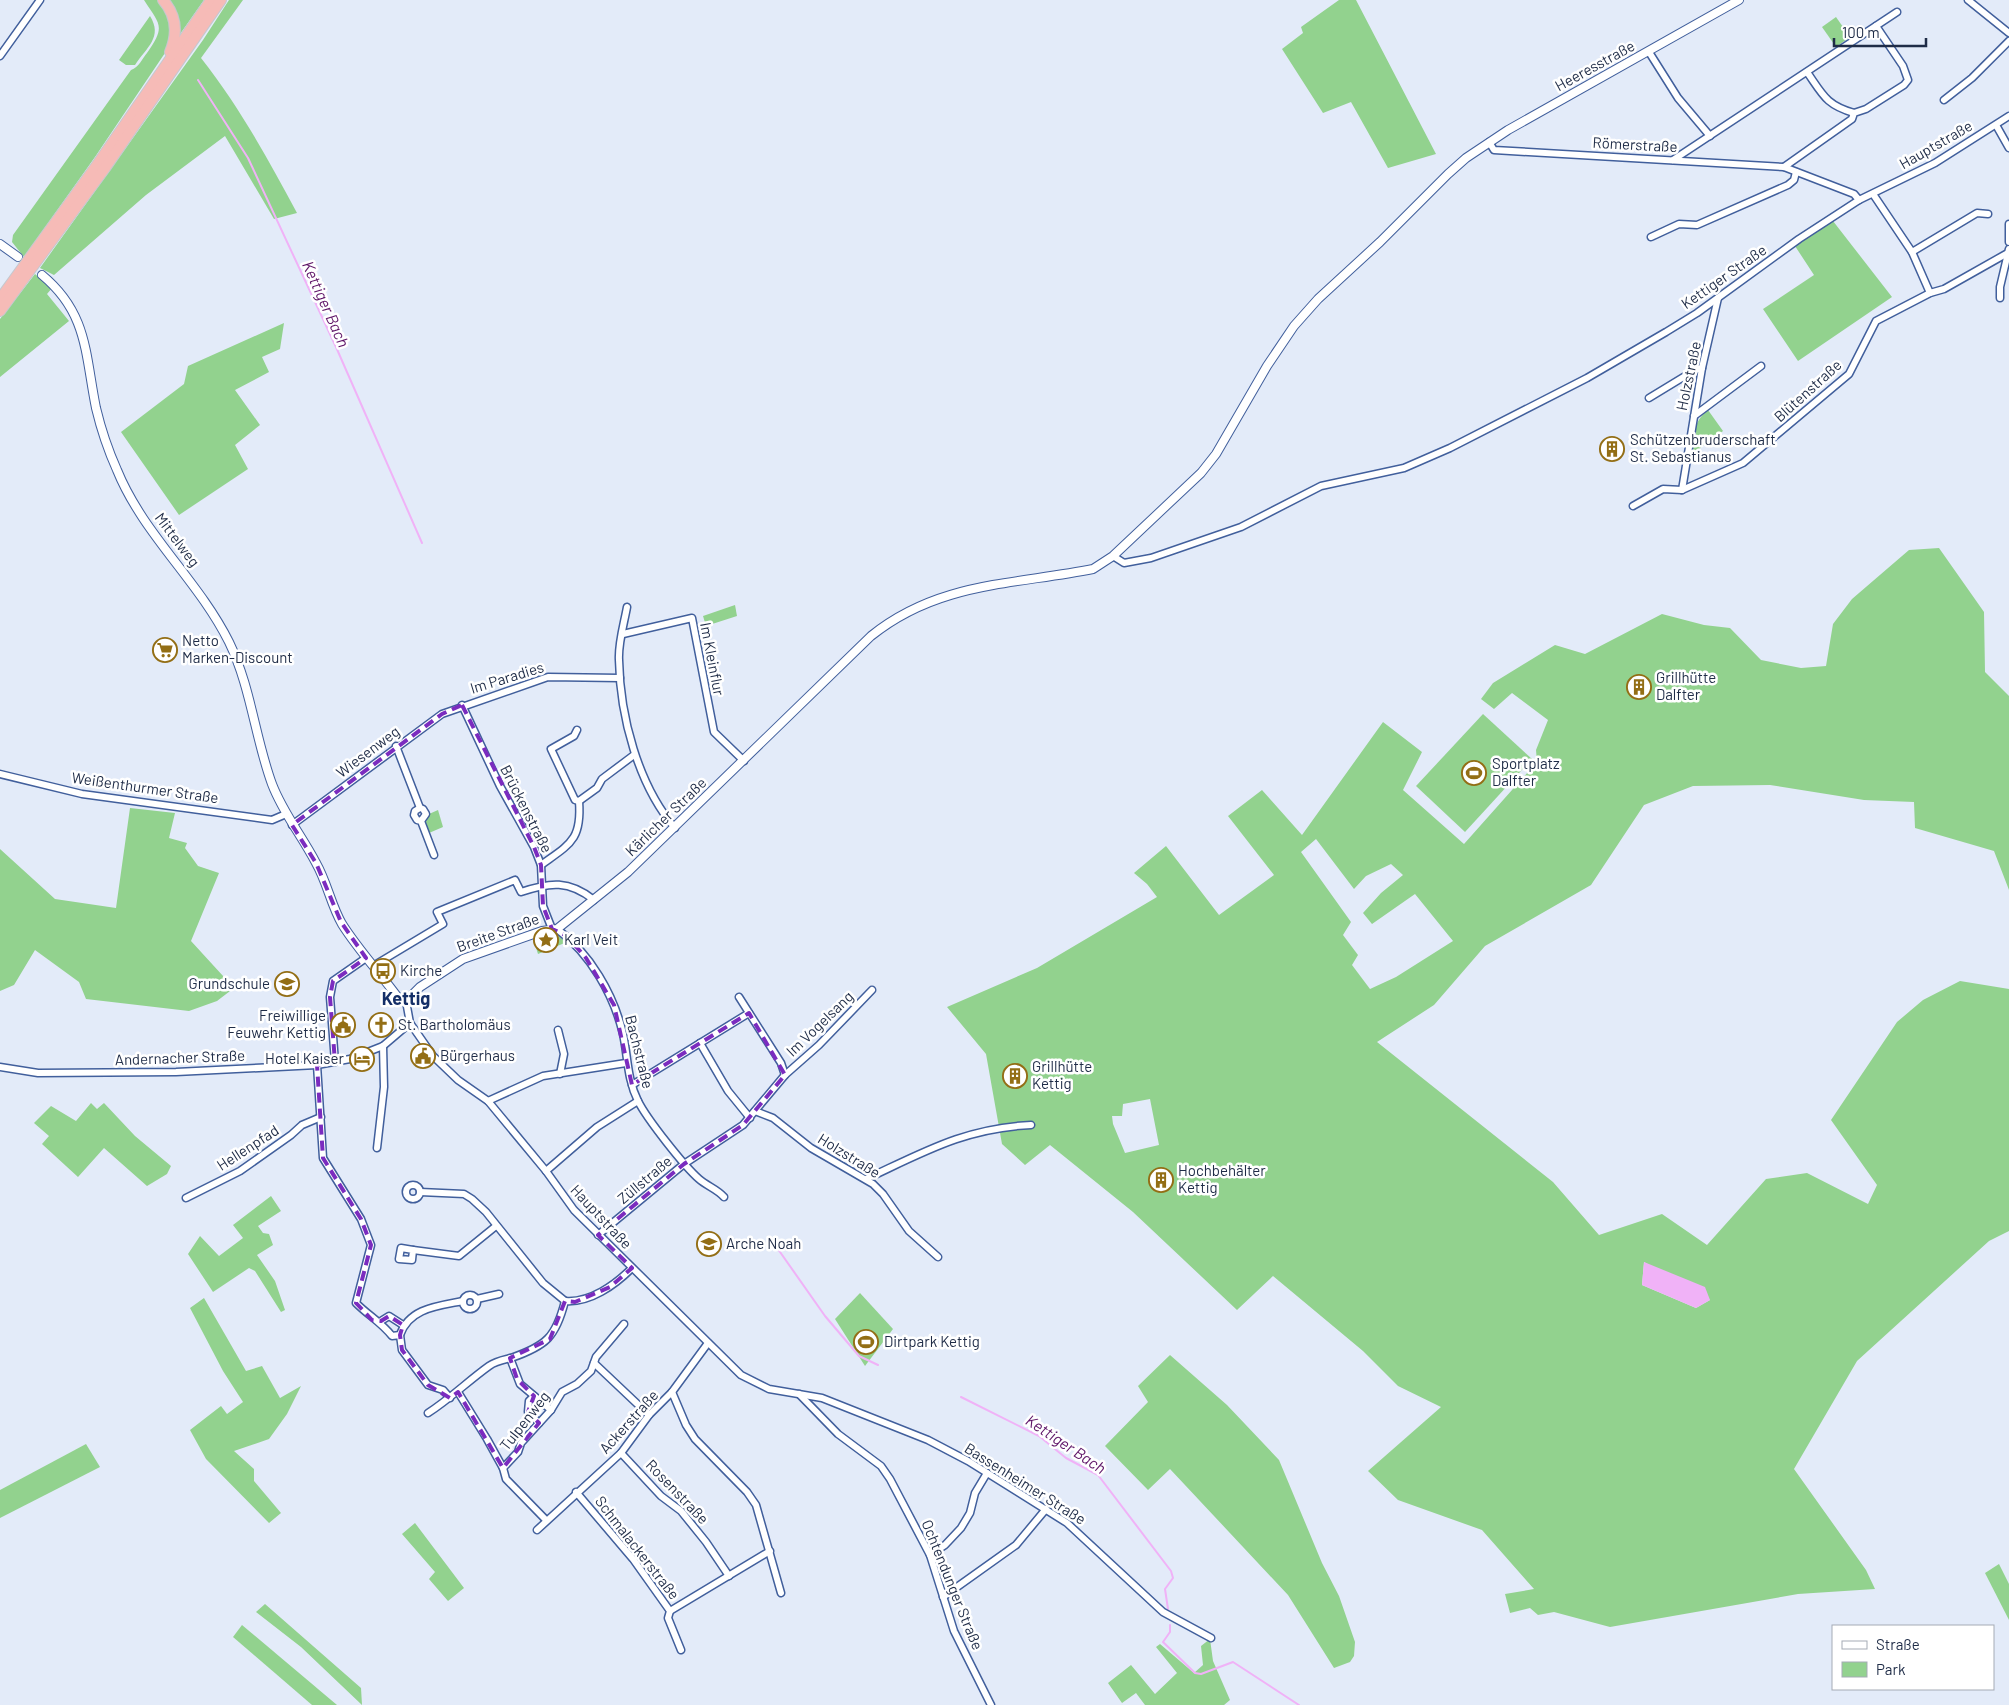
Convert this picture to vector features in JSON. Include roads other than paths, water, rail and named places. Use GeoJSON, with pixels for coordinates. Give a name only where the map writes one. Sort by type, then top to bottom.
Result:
{"type":"FeatureCollection","features":[{"type":"Feature","properties":{"kind":"highway"},"geometry":{"type":"LineString","coordinates":[[163,0],[172,14],[176,30],[163,70]]}},
{"type":"Feature","properties":{"kind":"highway"},"geometry":{"type":"LineString","coordinates":[[0,299],[211,0]]}},
{"type":"Feature","properties":{"kind":"highway"},"geometry":{"type":"LineString","coordinates":[[0,311],[105,168],[221,0]]}},
{"type":"Feature","properties":{"kind":"street"},"geometry":{"type":"LineString","coordinates":[[0,56],[40,0]]}},
{"type":"Feature","properties":{"kind":"street","name":"Heeresstraße"},"geometry":{"type":"LineString","coordinates":[[1113,556],[1184,490],[1210,460],[1267,366],[1294,326],[1318,299],[1466,158],[1489,142],[1739,0]]}},
{"type":"Feature","properties":{"kind":"street"},"geometry":{"type":"LineString","coordinates":[[1968,0],[2009,33]]}},
{"type":"Feature","properties":{"kind":"street"},"geometry":{"type":"LineString","coordinates":[[1673,160],[1897,12]]}},
{"type":"Feature","properties":{"kind":"street"},"geometry":{"type":"LineString","coordinates":[[1807,72],[1828,102],[1838,108],[1854,113],[1866,110],[1904,85],[1908,80],[1903,66],[1876,26]]}},
{"type":"Feature","properties":{"kind":"street"},"geometry":{"type":"LineString","coordinates":[[1944,100],[1972,78],[2009,41]]}},
{"type":"Feature","properties":{"kind":"street"},"geometry":{"type":"LineString","coordinates":[[1649,52],[1678,98],[1710,136]]}},
{"type":"Feature","properties":{"kind":"street"},"geometry":{"type":"LineString","coordinates":[[1784,167],[1852,118],[1854,113]]}},
{"type":"Feature","properties":{"kind":"street","name":"Hauptstraße"},"geometry":{"type":"LineString","coordinates":[[1873,194],[1935,163],[2009,116]]}},
{"type":"Feature","properties":{"kind":"street"},"geometry":{"type":"LineString","coordinates":[[1996,125],[2009,148]]}},
{"type":"Feature","properties":{"kind":"street","name":"Römerstraße"},"geometry":{"type":"LineString","coordinates":[[1489,142],[1494,150],[1784,167],[1854,194],[1859,200]]}},
{"type":"Feature","properties":{"kind":"street"},"geometry":{"type":"LineString","coordinates":[[1651,237],[1678,224],[1697,224],[1788,185],[1794,180],[1796,172]]}},
{"type":"Feature","properties":{"kind":"street"},"geometry":{"type":"LineString","coordinates":[[1873,194],[1912,252],[1930,293]]}},
{"type":"Feature","properties":{"kind":"street","name":"Kettiger Straße"},"geometry":{"type":"LineString","coordinates":[[1113,556],[1124,564],[1151,558],[1241,527],[1321,486],[1344,479],[1387,472],[1422,461],[1587,378],[1718,298],[1799,239],[1859,200],[1873,194]]}},
{"type":"Feature","properties":{"kind":"street"},"geometry":{"type":"LineString","coordinates":[[1912,252],[1978,213],[1988,214]]}},
{"type":"Feature","properties":{"kind":"street"},"geometry":{"type":"LineString","coordinates":[[2009,224],[2009,242]]}},
{"type":"Feature","properties":{"kind":"street"},"geometry":{"type":"LineString","coordinates":[[0,244],[18,257]]}},
{"type":"Feature","properties":{"kind":"street"},"geometry":{"type":"LineString","coordinates":[[2000,298],[2000,288],[2008,251]]}},
{"type":"Feature","properties":{"kind":"street","name":"Blütenstraße"},"geometry":{"type":"LineString","coordinates":[[1632,506],[1664,489],[1682,490],[1743,462],[1764,447],[1849,374],[1876,321],[1930,293],[1944,289],[2008,251]]}},
{"type":"Feature","properties":{"kind":"street","name":"Mittelweg"},"geometry":{"type":"LineString","coordinates":[[42,275],[64,297],[80,326],[100,425],[128,496],[157,538],[194,584],[230,644],[245,686],[272,784],[292,825]]}},
{"type":"Feature","properties":{"kind":"street","name":"Holzstraße"},"geometry":{"type":"LineString","coordinates":[[1682,490],[1702,368],[1718,298]]}},
{"type":"Feature","properties":{"kind":"street"},"geometry":{"type":"LineString","coordinates":[[1694,416],[1761,366]]}},
{"type":"Feature","properties":{"kind":"street"},"geometry":{"type":"LineString","coordinates":[[1649,398],[1695,370],[1702,368]]}},
{"type":"Feature","properties":{"kind":"street","name":"Kärlicher Straße"},"geometry":{"type":"LineString","coordinates":[[555,929],[628,872],[871,636],[892,619],[922,604],[973,588],[1093,569],[1113,556]]}},
{"type":"Feature","properties":{"kind":"street"},"geometry":{"type":"LineString","coordinates":[[627,607],[619,658],[628,738],[634,755],[665,816],[675,828]]}},
{"type":"Feature","properties":{"kind":"street","name":"Im Kleinflur"},"geometry":{"type":"LineString","coordinates":[[623,634],[692,618],[714,732],[744,761]]}},
{"type":"Feature","properties":{"kind":"street","name":"Im Paradies"},"geometry":{"type":"LineString","coordinates":[[462,705],[548,678],[620,678]]}},
{"type":"Feature","properties":{"kind":"street","name":"Wiesenweg"},"geometry":{"type":"LineString","coordinates":[[292,825],[396,746],[442,714],[462,705]]}},
{"type":"Feature","properties":{"kind":"street","name":"Brückenstraße"},"geometry":{"type":"LineString","coordinates":[[462,705],[500,786],[534,847],[541,865],[540,885],[543,906],[555,929]]}},
{"type":"Feature","properties":{"kind":"street"},"geometry":{"type":"LineString","coordinates":[[577,730],[574,736],[551,749],[570,795],[579,801]]}},
{"type":"Feature","properties":{"kind":"street"},"geometry":{"type":"LineString","coordinates":[[396,746],[420,808],[424,809],[426,814],[421,821],[434,855]]}},
{"type":"Feature","properties":{"kind":"street"},"geometry":{"type":"LineString","coordinates":[[579,801],[597,788],[602,779],[634,755]]}},
{"type":"Feature","properties":{"kind":"street","name":"Weißenthurmer Straße"},"geometry":{"type":"LineString","coordinates":[[0,774],[82,794],[130,801],[272,820],[286,814]]}},
{"type":"Feature","properties":{"kind":"street"},"geometry":{"type":"LineString","coordinates":[[541,865],[568,846],[576,836],[581,821],[579,801]]}},
{"type":"Feature","properties":{"kind":"street"},"geometry":{"type":"LineString","coordinates":[[292,825],[316,863],[341,922],[366,958],[399,999],[406,1001],[410,1023]]}},
{"type":"Feature","properties":{"kind":"street"},"geometry":{"type":"LineString","coordinates":[[374,966],[443,924],[437,912],[515,880],[521,892],[540,885],[567,885],[581,889],[594,900]]}},
{"type":"Feature","properties":{"kind":"street","name":"Breite Straße"},"geometry":{"type":"LineString","coordinates":[[406,1001],[420,987],[463,959],[491,947],[555,929]]}},
{"type":"Feature","properties":{"kind":"street","name":"Bachstraße"},"geometry":{"type":"LineString","coordinates":[[555,929],[566,936],[586,958],[614,1005],[623,1035],[626,1063],[638,1102],[684,1164],[699,1179],[724,1197]]}},
{"type":"Feature","properties":{"kind":"street"},"geometry":{"type":"LineString","coordinates":[[335,1062],[330,997],[333,981],[366,958]]}},
{"type":"Feature","properties":{"kind":"street","name":"Im Vogelsang"},"geometry":{"type":"LineString","coordinates":[[785,1075],[820,1045],[872,990]]}},
{"type":"Feature","properties":{"kind":"street"},"geometry":{"type":"LineString","coordinates":[[684,1164],[743,1125],[785,1075],[781,1063],[739,997]]}},
{"type":"Feature","properties":{"kind":"street"},"geometry":{"type":"LineString","coordinates":[[632,1085],[749,1013]]}},
{"type":"Feature","properties":{"kind":"street","name":"Hauptstraße"},"geometry":{"type":"LineString","coordinates":[[410,1023],[433,1056],[458,1080],[488,1101],[546,1171],[574,1210],[734,1368],[750,1380],[769,1388],[799,1394]]}},
{"type":"Feature","properties":{"kind":"street","name":"Andernacher Straße"},"geometry":{"type":"LineString","coordinates":[[0,1068],[38,1074],[176,1072],[317,1064],[350,1059],[383,1046],[410,1023]]}},
{"type":"Feature","properties":{"kind":"street"},"geometry":{"type":"LineString","coordinates":[[558,1030],[564,1054],[560,1074]]}},
{"type":"Feature","properties":{"kind":"street"},"geometry":{"type":"LineString","coordinates":[[700,1043],[728,1091],[750,1118]]}},
{"type":"Feature","properties":{"kind":"street"},"geometry":{"type":"LineString","coordinates":[[377,1148],[384,1087],[383,1046]]}},
{"type":"Feature","properties":{"kind":"street"},"geometry":{"type":"LineString","coordinates":[[488,1101],[543,1076],[626,1063]]}},
{"type":"Feature","properties":{"kind":"street"},"geometry":{"type":"LineString","coordinates":[[317,1064],[323,1158],[361,1219],[370,1245],[356,1303],[372,1320],[381,1322],[392,1336],[400,1335]]}},
{"type":"Feature","properties":{"kind":"street"},"geometry":{"type":"LineString","coordinates":[[546,1171],[597,1127],[638,1102]]}},
{"type":"Feature","properties":{"kind":"street","name":"Holzstraße"},"geometry":{"type":"LineString","coordinates":[[755,1111],[774,1118],[811,1148],[866,1179],[883,1194],[910,1232],[938,1256]]}},
{"type":"Feature","properties":{"kind":"street","name":"Hellenpfad"},"geometry":{"type":"LineString","coordinates":[[186,1198],[240,1171],[292,1135],[302,1125],[320,1116]]}},
{"type":"Feature","properties":{"kind":"street"},"geometry":{"type":"LineString","coordinates":[[866,1179],[955,1138],[996,1127],[1030,1125]]}},
{"type":"Feature","properties":{"kind":"street","name":"Züllstraße"},"geometry":{"type":"LineString","coordinates":[[598,1235],[684,1164]]}},
{"type":"Feature","properties":{"kind":"street"},"geometry":{"type":"LineString","coordinates":[[420,1192],[464,1194],[486,1212],[543,1283],[565,1300],[575,1302],[610,1287],[630,1266]]}},
{"type":"Feature","properties":{"kind":"street"},"geometry":{"type":"LineString","coordinates":[[413,1250],[459,1256],[496,1226]]}},
{"type":"Feature","properties":{"kind":"street"},"geometry":{"type":"LineString","coordinates":[[450,1398],[443,1390],[428,1385],[402,1350],[400,1335],[403,1325],[422,1310],[463,1301],[469,1295],[477,1300],[499,1294]]}},
{"type":"Feature","properties":{"kind":"street"},"geometry":{"type":"LineString","coordinates":[[463,1301],[465,1308],[470,1310],[476,1306],[477,1300]]}},
{"type":"Feature","properties":{"kind":"street"},"geometry":{"type":"LineString","coordinates":[[428,1413],[458,1392],[490,1365],[541,1346],[550,1339],[557,1326],[565,1300]]}},
{"type":"Feature","properties":{"kind":"street"},"geometry":{"type":"LineString","coordinates":[[381,1322],[389,1316],[403,1325]]}},
{"type":"Feature","properties":{"kind":"street","name":"Tulpenweg"},"geometry":{"type":"LineString","coordinates":[[503,1468],[518,1452],[521,1443],[551,1410],[562,1392],[577,1384],[592,1371],[596,1357],[624,1324]]}},
{"type":"Feature","properties":{"kind":"street","name":"Ackerstraße"},"geometry":{"type":"LineString","coordinates":[[537,1530],[576,1492],[621,1453],[649,1415],[672,1392],[708,1343]]}},
{"type":"Feature","properties":{"kind":"street"},"geometry":{"type":"LineString","coordinates":[[510,1358],[517,1379],[551,1410]]}},
{"type":"Feature","properties":{"kind":"street"},"geometry":{"type":"LineString","coordinates":[[594,1363],[649,1415]]}},
{"type":"Feature","properties":{"kind":"street"},"geometry":{"type":"LineString","coordinates":[[458,1392],[503,1468],[506,1479],[546,1520]]}},
{"type":"Feature","properties":{"kind":"street"},"geometry":{"type":"LineString","coordinates":[[672,1392],[690,1433],[752,1499],[758,1511],[781,1593]]}},
{"type":"Feature","properties":{"kind":"street","name":"Bassenheimer Straße"},"geometry":{"type":"LineString","coordinates":[[799,1394],[822,1398],[920,1437],[987,1473],[1046,1509],[1089,1541],[1163,1612],[1212,1638]]}},
{"type":"Feature","properties":{"kind":"street","name":"Ochtendunger Straße"},"geometry":{"type":"LineString","coordinates":[[799,1394],[838,1434],[881,1466],[930,1555],[957,1635],[991,1705]]}},
{"type":"Feature","properties":{"kind":"street"},"geometry":{"type":"LineString","coordinates":[[534,1396],[529,1401],[528,1412],[540,1423]]}},
{"type":"Feature","properties":{"kind":"street","name":"Rosenstraße"},"geometry":{"type":"LineString","coordinates":[[621,1453],[661,1496],[681,1510],[729,1576]]}},
{"type":"Feature","properties":{"kind":"street"},"geometry":{"type":"LineString","coordinates":[[930,1555],[945,1544],[961,1528],[970,1513],[975,1493],[987,1473]]}},
{"type":"Feature","properties":{"kind":"street","name":"Schmalackerstraße"},"geometry":{"type":"LineString","coordinates":[[576,1492],[633,1559],[670,1611],[668,1618],[681,1650]]}},
{"type":"Feature","properties":{"kind":"street"},"geometry":{"type":"LineString","coordinates":[[943,1597],[1016,1545],[1046,1509]]}},
{"type":"Feature","properties":{"kind":"street"},"geometry":{"type":"LineString","coordinates":[[670,1611],[770,1551]]}},
{"type":"Feature","properties":{"kind":"waterway","name":"Kettiger Bach"},"geometry":{"type":"LineString","coordinates":[[198,80],[248,158],[336,347],[422,543]]}},
{"type":"Feature","properties":{"kind":"waterway","name":"Kettiger Bach"},"geometry":{"type":"LineString","coordinates":[[773,1242],[825,1316],[859,1356],[878,1365]]}},
{"type":"Feature","properties":{"kind":"waterway","name":"Kettiger Bach"},"geometry":{"type":"LineString","coordinates":[[961,1397],[1039,1436],[1066,1458],[1098,1475],[1171,1571],[1173,1578],[1165,1589],[1168,1609]]}},
{"type":"Feature","properties":{"kind":"waterway","name":"Kettiger Bach"},"geometry":{"type":"LineString","coordinates":[[1170,1625],[1170,1632],[1163,1642],[1195,1673],[1201,1674],[1233,1662],[1299,1705]]}},
{"type":"Feature","properties":{"kind":"place","name":"Schützenbruderschaft St. Sebastianus"},"geometry":{"type":"Point","coordinates":[1612,449]}},
{"type":"Feature","properties":{"kind":"place","name":"Netto Marken-Discount"},"geometry":{"type":"Point","coordinates":[165,650]}},
{"type":"Feature","properties":{"kind":"place","name":"Grillhütte Dalfter"},"geometry":{"type":"Point","coordinates":[1639,687]}},
{"type":"Feature","properties":{"kind":"place","name":"Sportplatz Dalfter"},"geometry":{"type":"Point","coordinates":[1474,773]}},
{"type":"Feature","properties":{"kind":"place","name":"Karl Veit"},"geometry":{"type":"Point","coordinates":[546,940]}},
{"type":"Feature","properties":{"kind":"place","name":"Kirche"},"geometry":{"type":"Point","coordinates":[383,971]}},
{"type":"Feature","properties":{"kind":"place","name":"Grundschule"},"geometry":{"type":"Point","coordinates":[287,984]}},
{"type":"Feature","properties":{"kind":"place","name":"Freiwillige Feuwehr Kettig"},"geometry":{"type":"Point","coordinates":[343,1025]}},
{"type":"Feature","properties":{"kind":"place","name":"St. Bartholomäus"},"geometry":{"type":"Point","coordinates":[381,1025]}},
{"type":"Feature","properties":{"kind":"place","name":"Bürgerhaus"},"geometry":{"type":"Point","coordinates":[423,1056]}},
{"type":"Feature","properties":{"kind":"place","name":"Hotel Kaiser"},"geometry":{"type":"Point","coordinates":[362,1059]}},
{"type":"Feature","properties":{"kind":"place","name":"Grillhütte Kettig"},"geometry":{"type":"Point","coordinates":[1015,1076]}},
{"type":"Feature","properties":{"kind":"place","name":"Hochbehälter Kettig"},"geometry":{"type":"Point","coordinates":[1161,1180]}},
{"type":"Feature","properties":{"kind":"place","name":"Arche Noah"},"geometry":{"type":"Point","coordinates":[709,1244]}},
{"type":"Feature","properties":{"kind":"place","name":"Dirtpark Kettig"},"geometry":{"type":"Point","coordinates":[866,1342]}},
{"type":"Feature","properties":{"kind":"district","name":"Kettig"},"geometry":{"type":"Point","coordinates":[406,999]}}]}
